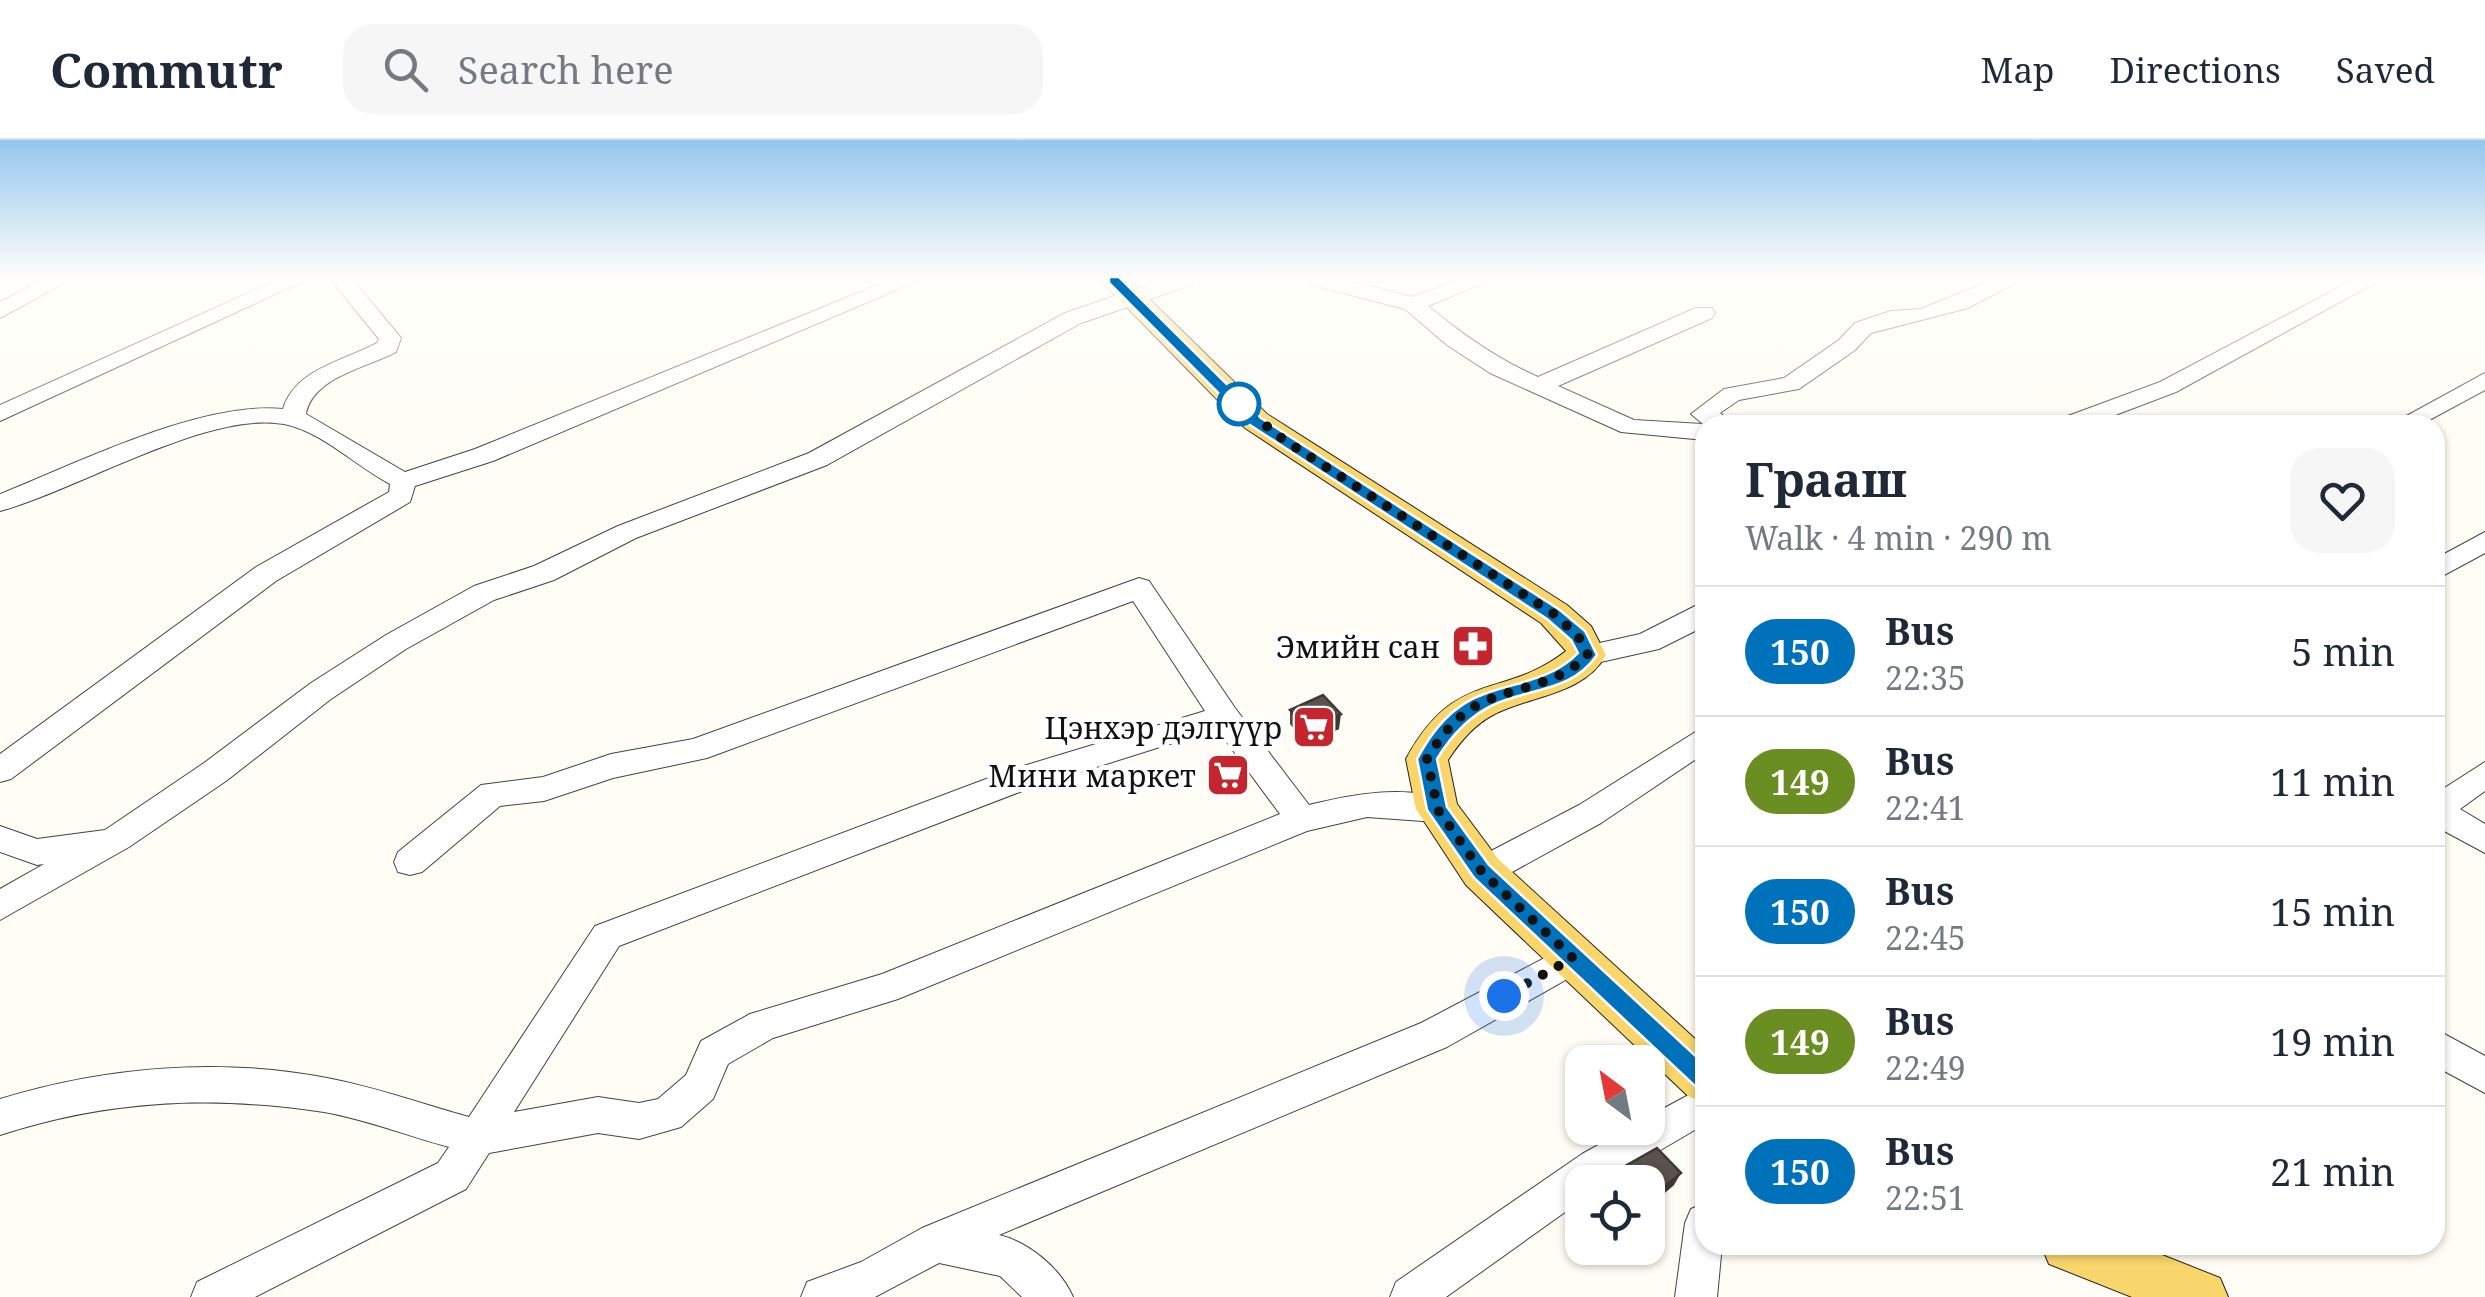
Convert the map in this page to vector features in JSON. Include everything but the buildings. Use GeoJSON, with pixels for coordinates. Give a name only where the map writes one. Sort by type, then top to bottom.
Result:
{"type":"FeatureCollection","features":[{"type":"Feature","properties":{"kind":"main road"},"geometry":{"type":"LineString","coordinates":[[1168,334],[1256,421],[1554,614],[1578,636],[1588,655],[1576,667],[1551,681],[1486,700],[1446,728],[1427,759],[1438,810],[1482,872],[1695,1071]]}},
{"type":"Feature","properties":{"kind":"main road"},"geometry":{"type":"LineString","coordinates":[[2094,1255],[2202,1297]]}},
{"type":"Feature","properties":{"kind":"street"},"geometry":{"type":"LineString","coordinates":[[0,414],[176,334]]}},
{"type":"Feature","properties":{"kind":"street"},"geometry":{"type":"LineString","coordinates":[[293,418],[293,404],[308,384],[388,347],[387,334]]}},
{"type":"Feature","properties":{"kind":"street"},"geometry":{"type":"LineString","coordinates":[[0,503],[220,420],[265,411],[293,418],[402,481],[484,454],[777,334]]}},
{"type":"Feature","properties":{"kind":"street"},"geometry":{"type":"LineString","coordinates":[[0,906],[118,838],[215,772],[321,691],[396,642],[484,593],[544,573],[627,532],[818,459],[1044,334]]}},
{"type":"Feature","properties":{"kind":"street"},"geometry":{"type":"LineString","coordinates":[[1448,334],[1536,387],[1630,427],[1695,431]]}},
{"type":"Feature","properties":{"kind":"street"},"geometry":{"type":"LineString","coordinates":[[1536,387],[1656,334]]}},
{"type":"Feature","properties":{"kind":"street"},"geometry":{"type":"LineString","coordinates":[[1705,415],[1732,394],[1790,384],[1857,334]]}},
{"type":"Feature","properties":{"kind":"street"},"geometry":{"type":"LineString","coordinates":[[2093,415],[2168,387],[2268,334]]}},
{"type":"Feature","properties":{"kind":"street"},"geometry":{"type":"LineString","coordinates":[[2420,415],[2485,380]]}},
{"type":"Feature","properties":{"kind":"street"},"geometry":{"type":"LineString","coordinates":[[0,770],[266,574],[401,496],[402,481]]}},
{"type":"Feature","properties":{"kind":"street"},"geometry":{"type":"LineString","coordinates":[[2445,564],[2485,541]]}},
{"type":"Feature","properties":{"kind":"street"},"geometry":{"type":"LineString","coordinates":[[410,862],[492,794],[544,789],[611,766],[696,750],[1139,588],[1224,716],[1302,819]]}},
{"type":"Feature","properties":{"kind":"street"},"geometry":{"type":"LineString","coordinates":[[1588,655],[1657,640],[1695,617]]}},
{"type":"Feature","properties":{"kind":"street"},"geometry":{"type":"LineString","coordinates":[[212,1297],[452,1176],[607,936],[1021,779],[1224,716]]}},
{"type":"Feature","properties":{"kind":"street"},"geometry":{"type":"LineString","coordinates":[[1482,872],[1590,814],[1695,745]]}},
{"type":"Feature","properties":{"kind":"street"},"geometry":{"type":"LineString","coordinates":[[2445,803],[2485,774]]}},
{"type":"Feature","properties":{"kind":"street"},"geometry":{"type":"LineString","coordinates":[[0,1117],[64,1097],[194,1083],[326,1095],[477,1137],[598,1115],[640,1121],[668,1114],[700,1087],[714,1053],[764,1025],[886,988],[1302,819],[1368,804],[1438,810]]}},
{"type":"Feature","properties":{"kind":"street"},"geometry":{"type":"LineString","coordinates":[[2445,816],[2485,840]]}},
{"type":"Feature","properties":{"kind":"street"},"geometry":{"type":"LineString","coordinates":[[0,840],[37,852],[118,838]]}},
{"type":"Feature","properties":{"kind":"street"},"geometry":{"type":"LineString","coordinates":[[822,1297],[872,1278],[936,1242],[1434,1035],[1573,958]]}},
{"type":"Feature","properties":{"kind":"street"},"geometry":{"type":"LineString","coordinates":[[2445,1052],[2485,1076]]}},
{"type":"Feature","properties":{"kind":"street"},"geometry":{"type":"LineString","coordinates":[[1411,1297],[1596,1167],[1695,1110]]}},
{"type":"Feature","properties":{"kind":"street"},"geometry":{"type":"LineString","coordinates":[[936,1242],[1010,1258],[1052,1297]]}},
{"type":"Feature","properties":{"kind":"street"},"geometry":{"type":"LineString","coordinates":[[1696,1297],[1701,1255]]}},
{"type":"Feature","properties":{"kind":"bus line","name":"150"},"geometry":{"type":"LineString","coordinates":[[1168,334],[1256,421],[1554,614],[1578,636],[1588,655],[1576,667],[1551,681],[1486,700],[1446,728],[1427,759],[1438,810],[1482,872],[1695,1071]]}},
{"type":"Feature","properties":{"kind":"place","name":"Эмийн сан"},"geometry":{"type":"Point","coordinates":[1473,646]}},
{"type":"Feature","properties":{"kind":"place","name":"Цэнхэр дэлгүүр"},"geometry":{"type":"Point","coordinates":[1314,727]}},
{"type":"Feature","properties":{"kind":"place","name":"Мини маркет"},"geometry":{"type":"Point","coordinates":[1228,775]}},
{"type":"Feature","properties":{"kind":"route"},"geometry":{"type":"LineString","coordinates":[[1239,404],[1284,440],[1554,614],[1578,636],[1588,655],[1551,681],[1486,700],[1446,728],[1427,759],[1438,810],[1482,872],[1573,958],[1504,996]]}}]}
